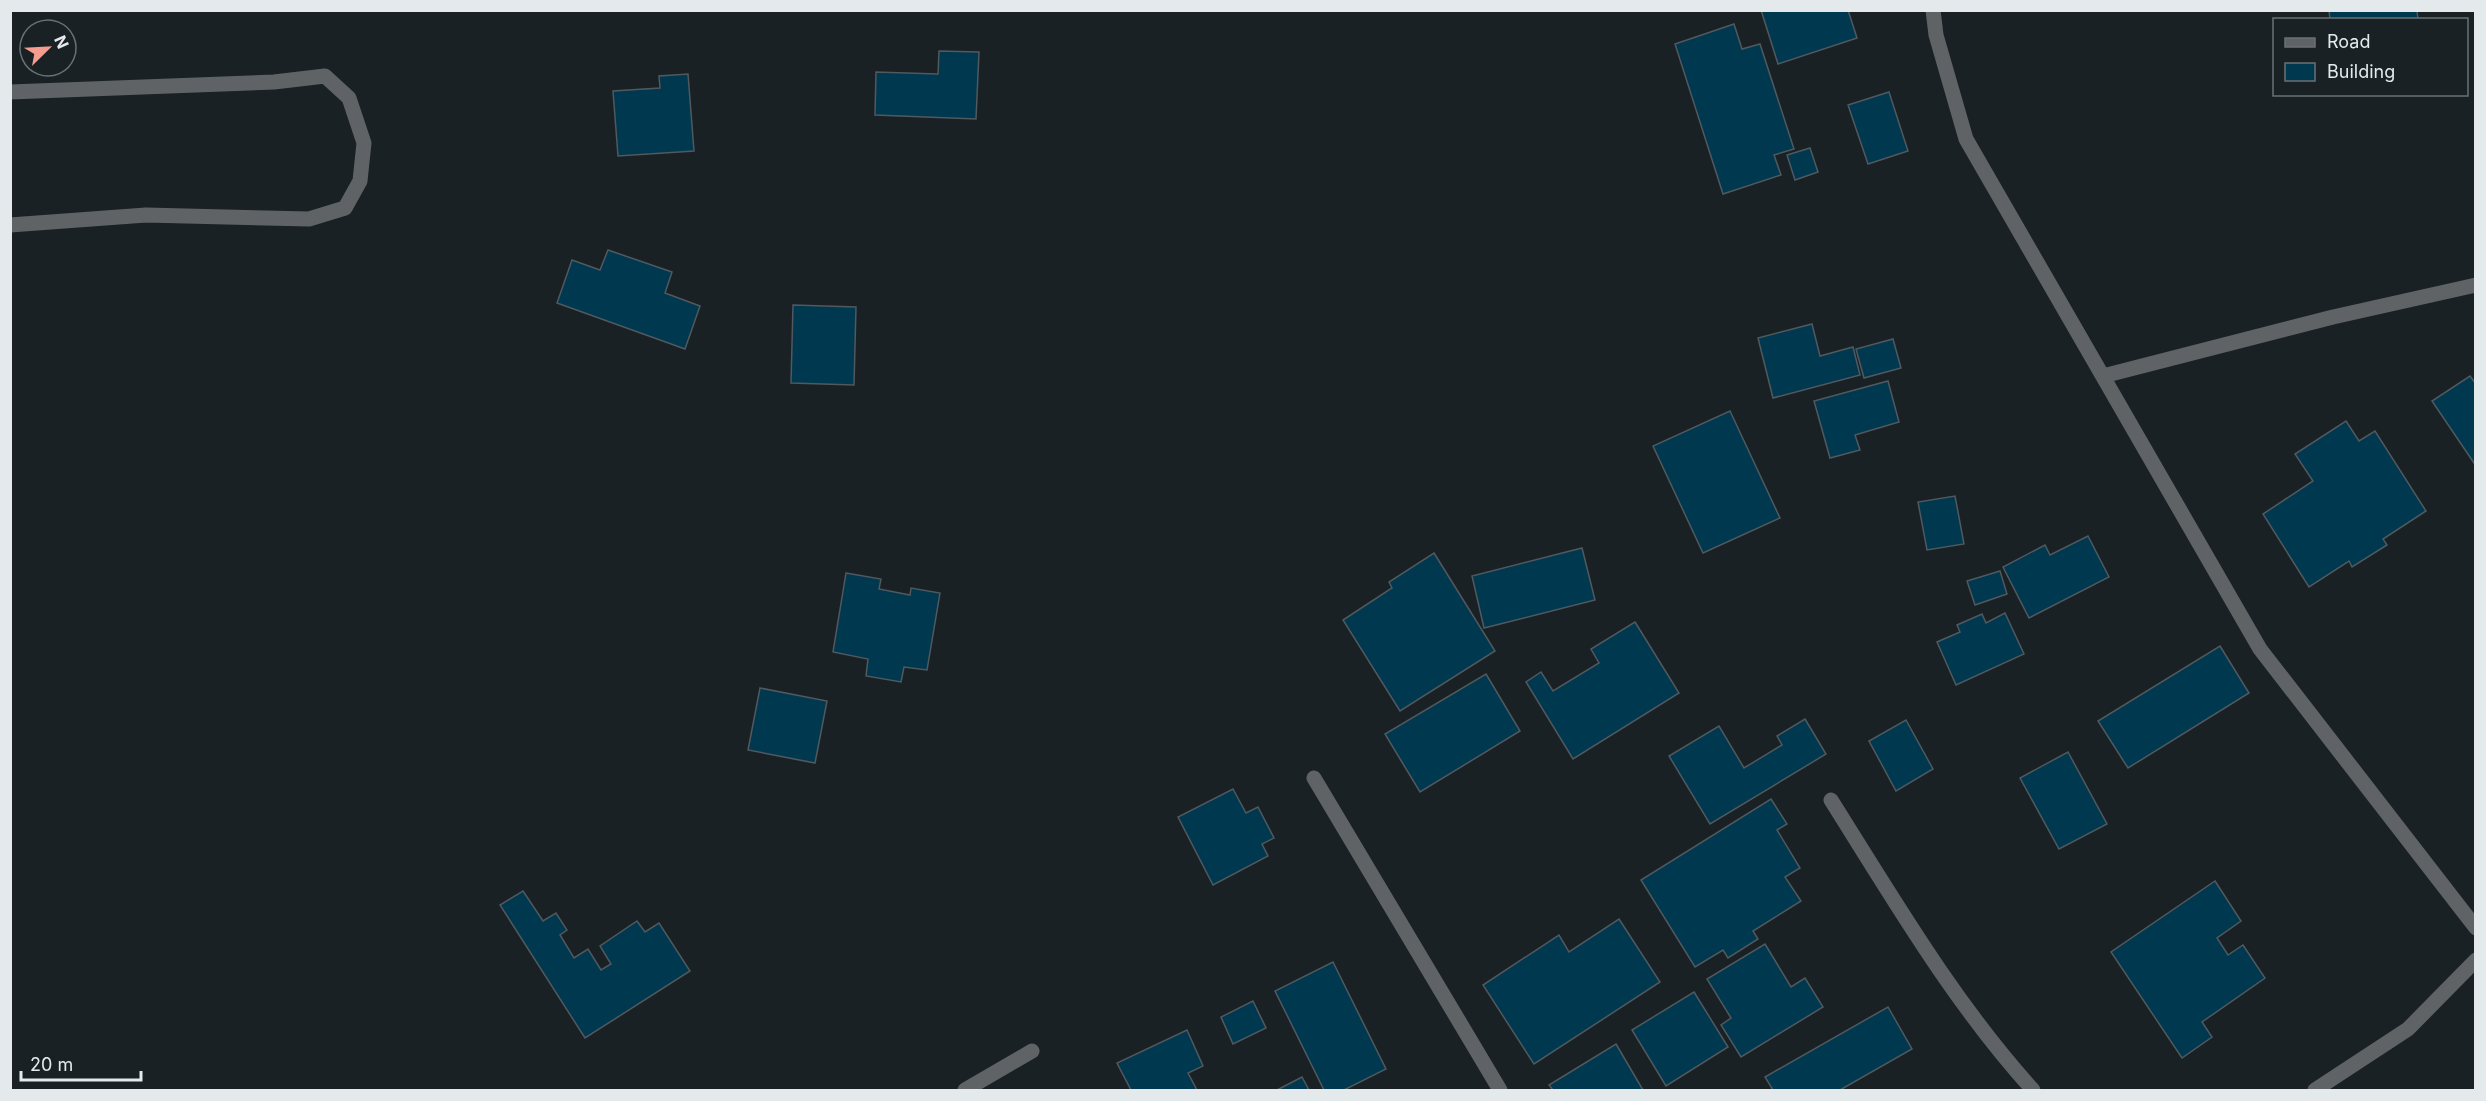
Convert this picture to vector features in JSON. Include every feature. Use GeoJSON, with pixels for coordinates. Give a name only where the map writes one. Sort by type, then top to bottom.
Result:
{"type":"FeatureCollection","features":[{"type":"Feature","properties":{"kind":"street"},"geometry":{"type":"LineString","coordinates":[[1933,10],[1936,35],[1966,139],[2260,649],[2475,928]]}},
{"type":"Feature","properties":{"kind":"street"},"geometry":{"type":"LineString","coordinates":[[10,92],[274,82],[325,76],[349,98],[364,142],[360,181],[345,208],[309,219],[146,215],[10,225]]}},
{"type":"Feature","properties":{"kind":"street"},"geometry":{"type":"LineString","coordinates":[[2103,376],[2333,317],[2475,285]]}},
{"type":"Feature","properties":{"kind":"street"},"geometry":{"type":"LineString","coordinates":[[1314,778],[1500,1090]]}},
{"type":"Feature","properties":{"kind":"street"},"geometry":{"type":"LineString","coordinates":[[1831,800],[1911,928],[1999,1053],[2033,1090]]}},
{"type":"Feature","properties":{"kind":"street"},"geometry":{"type":"LineString","coordinates":[[2316,1090],[2409,1029],[2475,960]]}},
{"type":"Feature","properties":{"kind":"street"},"geometry":{"type":"LineString","coordinates":[[965,1090],[1032,1051]]}},
{"type":"Feature","properties":{"kind":"building"},"geometry":{"type":"Polygon","coordinates":[[[1761,10],[1848,10],[1857,38],[1778,64],[1761,10]]]}},
{"type":"Feature","properties":{"kind":"building"},"geometry":{"type":"Polygon","coordinates":[[[2329,10],[2417,10],[2418,18],[2330,18],[2329,10]]]}},
{"type":"Feature","properties":{"kind":"building"},"geometry":{"type":"Polygon","coordinates":[[[1734,24],[1742,49],[1760,44],[1794,149],[1774,155],[1781,175],[1723,194],[1675,44],[1734,24]]]}},
{"type":"Feature","properties":{"kind":"building"},"geometry":{"type":"Polygon","coordinates":[[[939,51],[979,52],[976,119],[875,115],[876,72],[938,74],[939,51]]]}},
{"type":"Feature","properties":{"kind":"building"},"geometry":{"type":"Polygon","coordinates":[[[688,74],[694,151],[618,156],[613,91],[660,88],[659,76],[688,74]]]}},
{"type":"Feature","properties":{"kind":"building"},"geometry":{"type":"Polygon","coordinates":[[[1889,92],[1908,151],[1868,164],[1848,105],[1889,92]]]}},
{"type":"Feature","properties":{"kind":"building"},"geometry":{"type":"Polygon","coordinates":[[[1810,148],[1818,172],[1795,180],[1787,155],[1810,148]]]}},
{"type":"Feature","properties":{"kind":"building"},"geometry":{"type":"Polygon","coordinates":[[[608,250],[672,272],[665,293],[700,306],[685,349],[557,303],[572,260],[600,270],[608,250]]]}},
{"type":"Feature","properties":{"kind":"building"},"geometry":{"type":"Polygon","coordinates":[[[793,305],[856,307],[854,385],[791,383],[793,305]]]}},
{"type":"Feature","properties":{"kind":"building"},"geometry":{"type":"Polygon","coordinates":[[[1812,324],[1820,356],[1853,347],[1860,375],[1773,398],[1758,338],[1812,324]]]}},
{"type":"Feature","properties":{"kind":"building"},"geometry":{"type":"Polygon","coordinates":[[[1893,339],[1901,368],[1864,378],[1856,349],[1893,339]]]}},
{"type":"Feature","properties":{"kind":"building"},"geometry":{"type":"Polygon","coordinates":[[[2470,376],[2476,384],[2476,466],[2432,401],[2470,376]]]}},
{"type":"Feature","properties":{"kind":"building"},"geometry":{"type":"Polygon","coordinates":[[[1888,381],[1899,422],[1855,435],[1860,450],[1830,458],[1814,401],[1888,381]]]}},
{"type":"Feature","properties":{"kind":"building"},"geometry":{"type":"Polygon","coordinates":[[[1730,411],[1780,518],[1703,553],[1653,446],[1730,411]]]}},
{"type":"Feature","properties":{"kind":"building"},"geometry":{"type":"Polygon","coordinates":[[[2346,421],[2359,441],[2375,431],[2426,511],[2383,539],[2387,545],[2352,567],[2349,561],[2309,587],[2263,514],[2313,481],[2295,454],[2346,421]]]}},
{"type":"Feature","properties":{"kind":"building"},"geometry":{"type":"Polygon","coordinates":[[[1955,496],[1964,544],[1927,550],[1918,502],[1955,496]]]}},
{"type":"Feature","properties":{"kind":"building"},"geometry":{"type":"Polygon","coordinates":[[[2088,536],[2109,577],[2029,618],[2003,567],[2045,545],[2050,555],[2088,536]]]}},
{"type":"Feature","properties":{"kind":"building"},"geometry":{"type":"Polygon","coordinates":[[[1582,548],[1595,600],[1484,628],[1472,576],[1582,548]]]}},
{"type":"Feature","properties":{"kind":"building"},"geometry":{"type":"Polygon","coordinates":[[[1434,553],[1495,651],[1400,711],[1343,620],[1392,588],[1389,582],[1434,553]]]}},
{"type":"Feature","properties":{"kind":"building"},"geometry":{"type":"Polygon","coordinates":[[[2000,571],[2007,594],[1975,605],[1967,581],[2000,571]]]}},
{"type":"Feature","properties":{"kind":"building"},"geometry":{"type":"Polygon","coordinates":[[[846,573],[881,579],[879,589],[910,595],[911,588],[940,593],[927,670],[904,667],[901,682],[866,676],[868,659],[833,652],[846,573]]]}},
{"type":"Feature","properties":{"kind":"building"},"geometry":{"type":"Polygon","coordinates":[[[2005,613],[2024,654],[1956,685],[1937,642],[1960,632],[1957,625],[1982,614],[1986,623],[2005,613]]]}},
{"type":"Feature","properties":{"kind":"building"},"geometry":{"type":"Polygon","coordinates":[[[1635,622],[1679,693],[1573,759],[1526,682],[1541,672],[1553,691],[1599,663],[1591,649],[1635,622]]]}},
{"type":"Feature","properties":{"kind":"building"},"geometry":{"type":"Polygon","coordinates":[[[2220,646],[2249,693],[2128,768],[2098,721],[2220,646]]]}},
{"type":"Feature","properties":{"kind":"building"},"geometry":{"type":"Polygon","coordinates":[[[1486,674],[1520,731],[1420,792],[1385,734],[1486,674]]]}},
{"type":"Feature","properties":{"kind":"building"},"geometry":{"type":"Polygon","coordinates":[[[760,688],[827,701],[815,763],[748,750],[760,688]]]}},
{"type":"Feature","properties":{"kind":"building"},"geometry":{"type":"Polygon","coordinates":[[[1805,719],[1826,754],[1710,824],[1669,756],[1719,726],[1744,768],[1782,745],[1777,736],[1805,719]]]}},
{"type":"Feature","properties":{"kind":"building"},"geometry":{"type":"Polygon","coordinates":[[[1906,720],[1933,769],[1896,791],[1869,741],[1906,720]]]}},
{"type":"Feature","properties":{"kind":"building"},"geometry":{"type":"Polygon","coordinates":[[[2068,752],[2107,824],[2059,849],[2020,778],[2068,752]]]}},
{"type":"Feature","properties":{"kind":"building"},"geometry":{"type":"Polygon","coordinates":[[[1233,789],[1246,813],[1258,807],[1274,838],[1262,844],[1268,856],[1213,885],[1178,817],[1233,789]]]}},
{"type":"Feature","properties":{"kind":"building"},"geometry":{"type":"Polygon","coordinates":[[[1771,799],[1787,824],[1777,830],[1800,868],[1785,877],[1801,901],[1753,931],[1758,939],[1728,958],[1723,950],[1695,967],[1641,880],[1771,799]]]}},
{"type":"Feature","properties":{"kind":"building"},"geometry":{"type":"Polygon","coordinates":[[[2215,881],[2241,921],[2217,938],[2228,955],[2243,945],[2265,978],[2202,1022],[2212,1037],[2182,1058],[2111,952],[2215,881]]]}},
{"type":"Feature","properties":{"kind":"building"},"geometry":{"type":"Polygon","coordinates":[[[523,891],[543,921],[556,913],[567,930],[560,935],[574,958],[588,949],[601,970],[611,964],[600,946],[637,921],[645,932],[659,923],[690,971],[585,1038],[500,905],[523,891]]]}},
{"type":"Feature","properties":{"kind":"building"},"geometry":{"type":"Polygon","coordinates":[[[1619,919],[1660,982],[1534,1064],[1483,985],[1559,935],[1569,952],[1619,919]]]}},
{"type":"Feature","properties":{"kind":"building"},"geometry":{"type":"Polygon","coordinates":[[[1765,944],[1791,987],[1805,978],[1823,1007],[1741,1057],[1721,1025],[1731,1018],[1707,979],[1765,944]]]}},
{"type":"Feature","properties":{"kind":"building"},"geometry":{"type":"Polygon","coordinates":[[[1333,962],[1386,1069],[1344,1090],[1324,1090],[1275,991],[1333,962]]]}},
{"type":"Feature","properties":{"kind":"building"},"geometry":{"type":"Polygon","coordinates":[[[1694,992],[1728,1047],[1666,1086],[1632,1030],[1694,992]]]}},
{"type":"Feature","properties":{"kind":"building"},"geometry":{"type":"Polygon","coordinates":[[[1253,1001],[1266,1028],[1233,1044],[1221,1017],[1253,1001]]]}},
{"type":"Feature","properties":{"kind":"building"},"geometry":{"type":"Polygon","coordinates":[[[1888,1007],[1912,1049],[1840,1090],[1773,1090],[1765,1077],[1888,1007]]]}},
{"type":"Feature","properties":{"kind":"building"},"geometry":{"type":"Polygon","coordinates":[[[1187,1030],[1203,1066],[1188,1073],[1197,1090],[1131,1090],[1117,1063],[1187,1030]]]}},
{"type":"Feature","properties":{"kind":"building"},"geometry":{"type":"Polygon","coordinates":[[[1616,1044],[1643,1090],[1553,1090],[1549,1085],[1616,1044]]]}},
{"type":"Feature","properties":{"kind":"building"},"geometry":{"type":"Polygon","coordinates":[[[1302,1077],[1309,1090],[1277,1090],[1302,1077]]]}}]}
